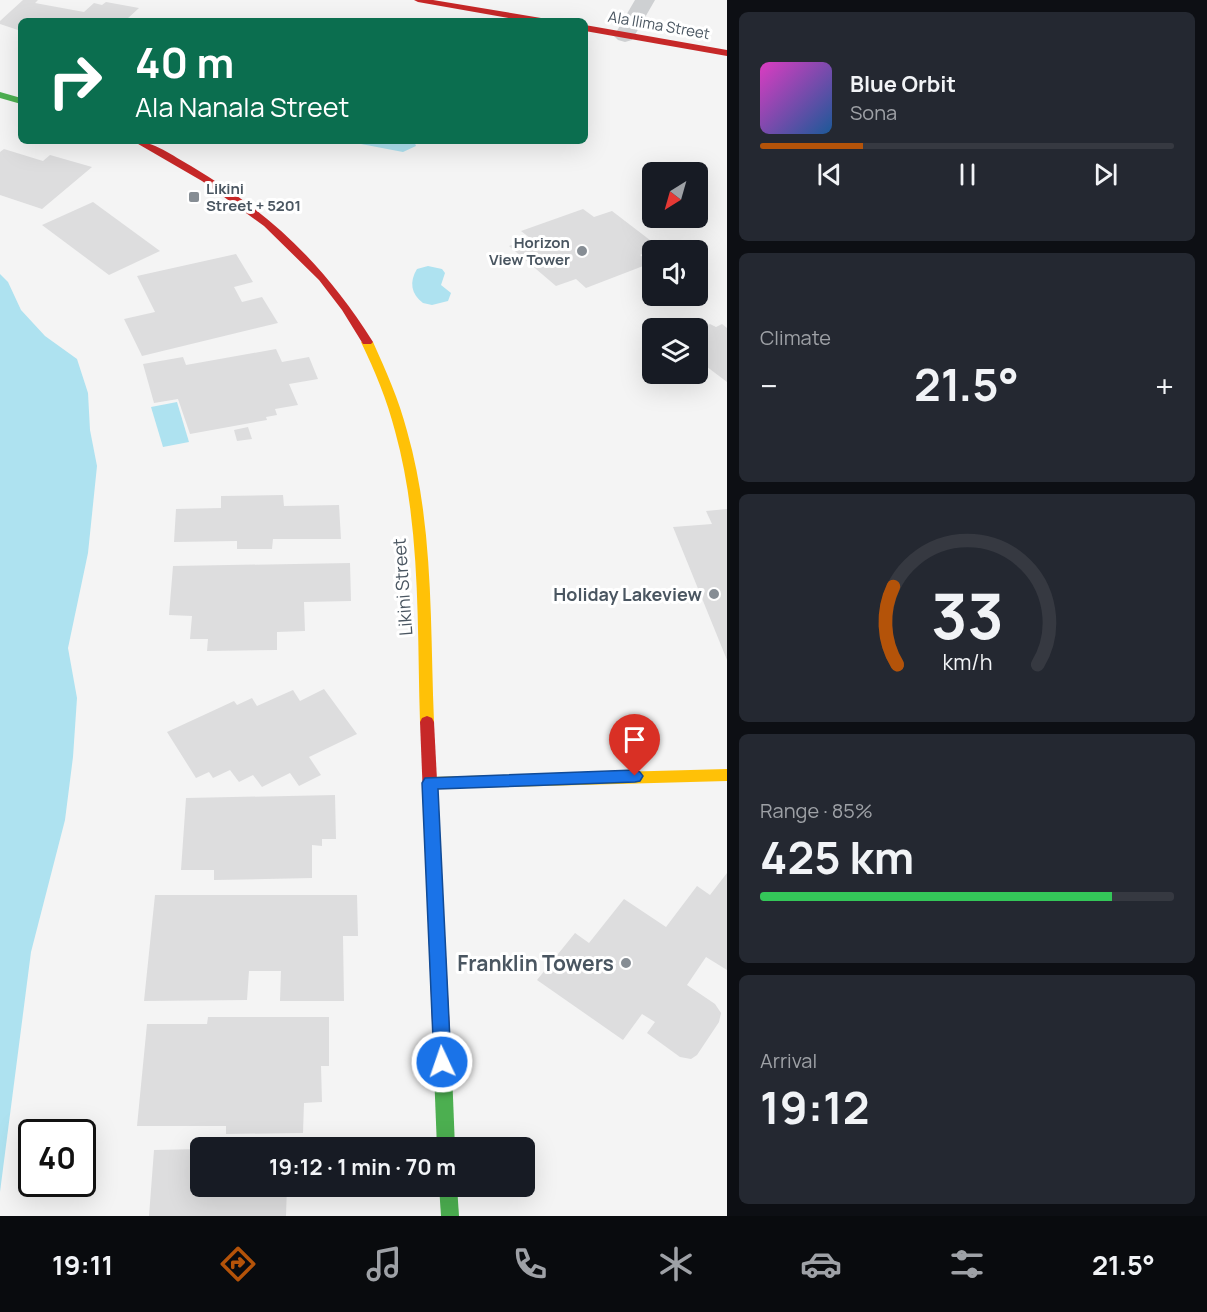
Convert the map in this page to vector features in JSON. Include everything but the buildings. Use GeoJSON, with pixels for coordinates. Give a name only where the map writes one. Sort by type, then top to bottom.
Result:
{"type":"FeatureCollection","features":[{"type":"Feature","properties":{"kind":"street"},"geometry":{"type":"LineString","coordinates":[[418,0],[523,18]]}},
{"type":"Feature","properties":{"kind":"street"},"geometry":{"type":"LineString","coordinates":[[626,36],[645,0]]}},
{"type":"Feature","properties":{"kind":"street","name":"Ala Ilima Street"},"geometry":{"type":"LineString","coordinates":[[588,29],[727,53]]}},
{"type":"Feature","properties":{"kind":"street"},"geometry":{"type":"LineString","coordinates":[[0,95],[18,100]]}},
{"type":"Feature","properties":{"kind":"street","name":"Likini Street"},"geometry":{"type":"LineString","coordinates":[[144,144],[235,196],[276,230],[347,308],[381,368],[404,433],[411,467],[420,569],[446,1137]]}},
{"type":"Feature","properties":{"kind":"street"},"geometry":{"type":"LineString","coordinates":[[430,783],[727,775]]}},
{"type":"Feature","properties":{"kind":"street"},"geometry":{"type":"LineString","coordinates":[[449,1197],[450,1216]]}},
{"type":"Feature","properties":{"kind":"water"},"geometry":{"type":"Polygon","coordinates":[[[361,144],[415,144],[416,146],[403,152],[361,144]]]}},
{"type":"Feature","properties":{"kind":"water"},"geometry":{"type":"Polygon","coordinates":[[[428,266],[442,269],[445,273],[441,285],[451,293],[448,301],[432,305],[423,303],[416,296],[412,288],[414,274],[417,269],[428,266]]]}},
{"type":"Feature","properties":{"kind":"water"},"geometry":{"type":"Polygon","coordinates":[[[0,274],[8,282],[21,310],[45,336],[77,359],[88,393],[90,430],[97,466],[88,553],[68,648],[77,698],[65,820],[31,952],[0,1192],[0,274]]]}},
{"type":"Feature","properties":{"kind":"water"},"geometry":{"type":"Polygon","coordinates":[[[177,402],[189,442],[163,447],[151,407],[177,402]]]}},
{"type":"Feature","properties":{"kind":"traffic: fast"},"geometry":{"type":"LineString","coordinates":[[0,95],[18,100]]}},
{"type":"Feature","properties":{"kind":"traffic: fast"},"geometry":{"type":"LineString","coordinates":[[443,1072],[446,1137]]}},
{"type":"Feature","properties":{"kind":"traffic: fast"},"geometry":{"type":"LineString","coordinates":[[449,1197],[450,1216]]}},
{"type":"Feature","properties":{"kind":"traffic: slow"},"geometry":{"type":"LineString","coordinates":[[367,342],[387,386],[402,432],[412,479],[422,576],[427,722]]}},
{"type":"Feature","properties":{"kind":"traffic: slow"},"geometry":{"type":"LineString","coordinates":[[430,783],[727,775]]}},
{"type":"Feature","properties":{"kind":"traffic: jam"},"geometry":{"type":"LineString","coordinates":[[418,0],[523,18]]}},
{"type":"Feature","properties":{"kind":"traffic: jam"},"geometry":{"type":"LineString","coordinates":[[588,29],[727,53]]}},
{"type":"Feature","properties":{"kind":"traffic: jam"},"geometry":{"type":"LineString","coordinates":[[144,144],[205,179],[268,224],[323,278],[347,309],[367,342]]}},
{"type":"Feature","properties":{"kind":"traffic: jam"},"geometry":{"type":"LineString","coordinates":[[427,722],[443,1072]]}},
{"type":"Feature","properties":{"kind":"place","name":"Likini Street + 5201"},"geometry":{"type":"Point","coordinates":[194,197]}},
{"type":"Feature","properties":{"kind":"place","name":"Horizon View Tower"},"geometry":{"type":"Point","coordinates":[582,251]}},
{"type":"Feature","properties":{"kind":"place","name":"Holiday Lakeview"},"geometry":{"type":"Point","coordinates":[714,594]}},
{"type":"Feature","properties":{"kind":"place","name":"Franklin Towers"},"geometry":{"type":"Point","coordinates":[626,963]}},
{"type":"Feature","properties":{"kind":"route"},"geometry":{"type":"LineString","coordinates":[[442,1062],[430,783],[635,776]]}}]}
